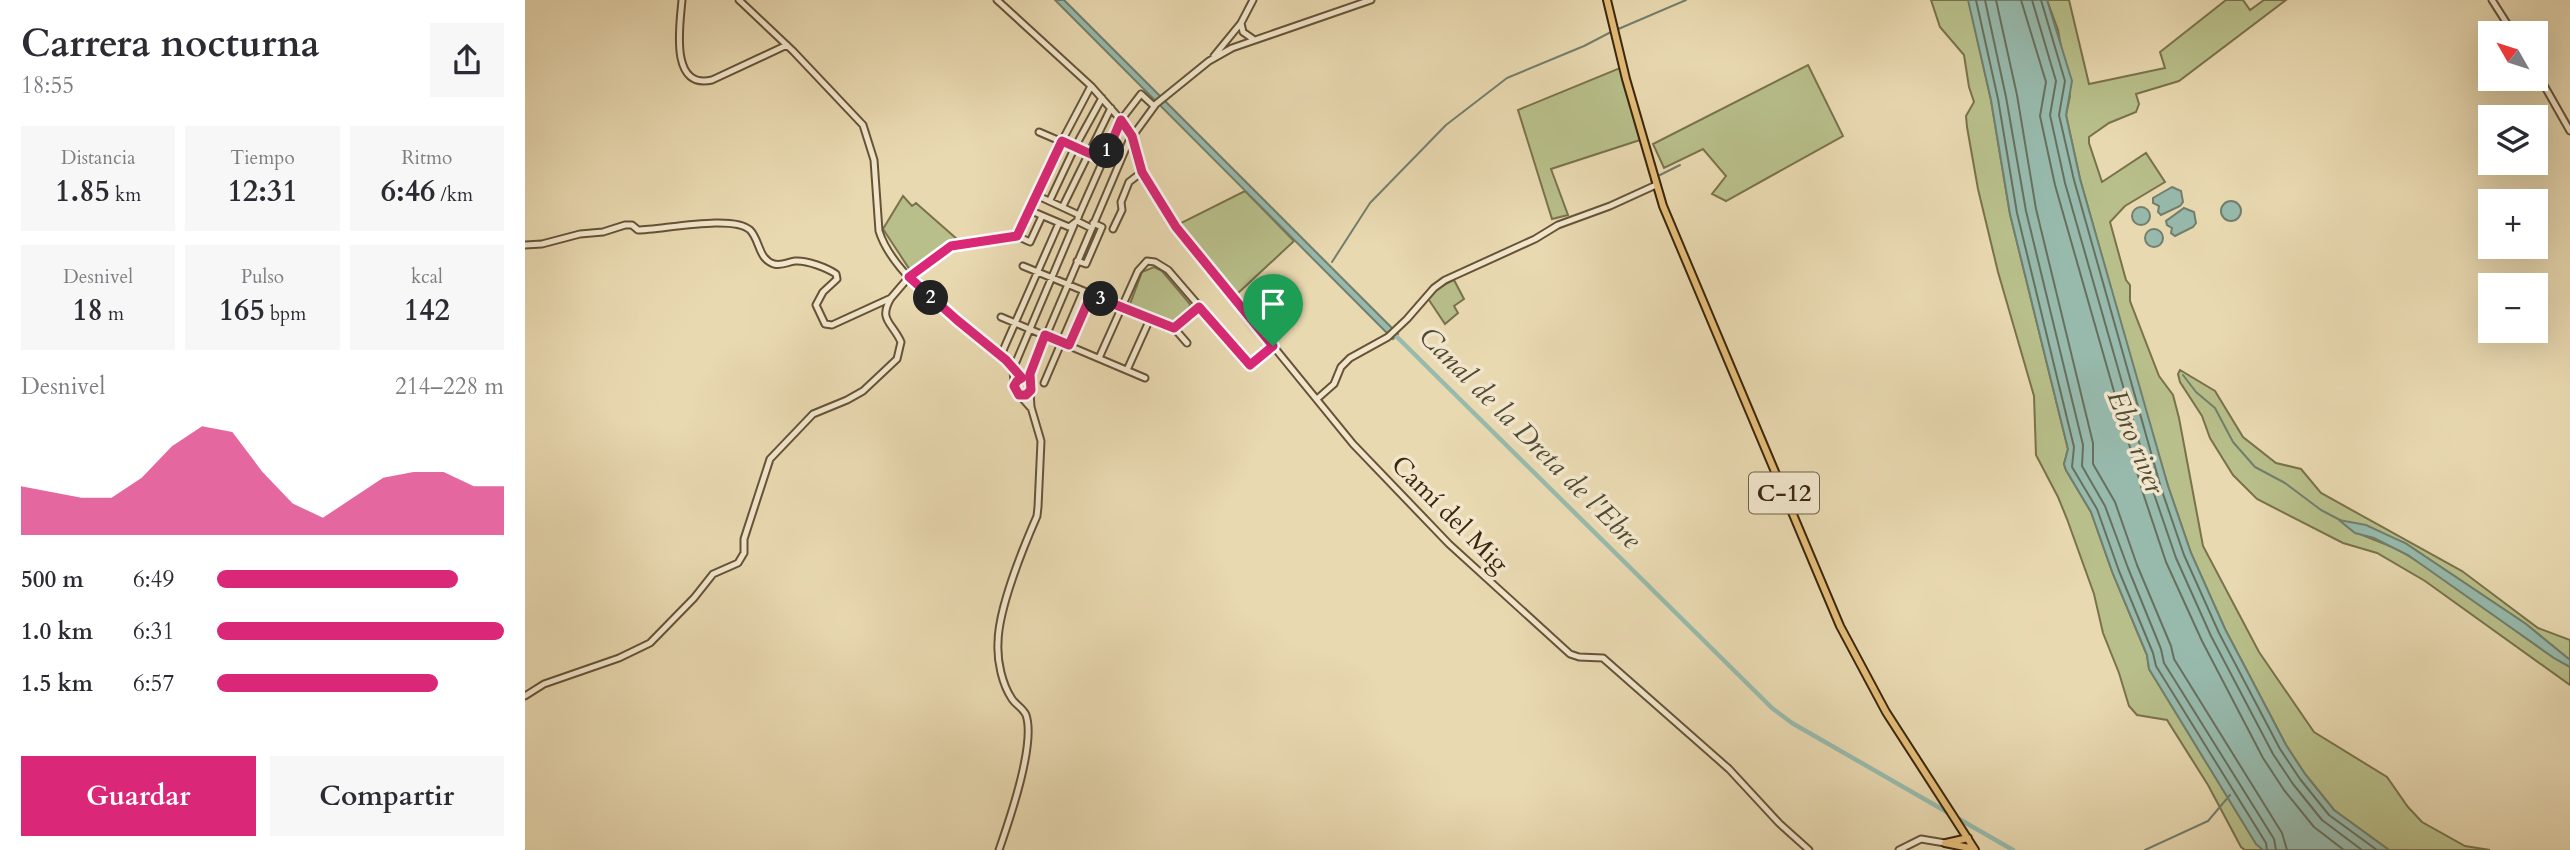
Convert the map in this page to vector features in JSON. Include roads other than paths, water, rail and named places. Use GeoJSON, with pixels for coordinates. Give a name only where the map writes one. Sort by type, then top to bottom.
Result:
{"type":"FeatureCollection","features":[{"type":"Feature","properties":{"kind":"main road","name":"C-12"},"geometry":{"type":"LineString","coordinates":[[1608,1],[1656,185],[1840,626],[1886,712],[1962,831],[1964,842]]}},
{"type":"Feature","properties":{"kind":"main road"},"geometry":{"type":"LineString","coordinates":[[1945,844],[1964,842],[1975,849]]}},
{"type":"Feature","properties":{"kind":"street"},"geometry":{"type":"LineString","coordinates":[[682,0],[680,51],[683,68],[698,81],[718,78],[787,45]]}},
{"type":"Feature","properties":{"kind":"street"},"geometry":{"type":"LineString","coordinates":[[739,0],[747,3],[867,130],[874,160],[881,236],[909,277],[1001,355],[1031,390],[1031,407],[1038,425],[1041,445],[1037,516],[1008,594],[997,640],[1003,679],[1009,695],[1022,708],[1027,722],[1025,759],[1021,782],[999,850]]}},
{"type":"Feature","properties":{"kind":"street","name":"Camí del Mig"},"geometry":{"type":"LineString","coordinates":[[997,0],[1091,86],[1121,120],[1132,136],[1142,172],[1176,227],[1353,444],[1449,544],[1570,654],[1603,659],[1729,769],[1779,823],[1809,850]]}},
{"type":"Feature","properties":{"kind":"street"},"geometry":{"type":"LineString","coordinates":[[1014,384],[1025,380],[1032,368],[1132,136],[1155,105],[1209,61],[1234,33],[1253,0]]}},
{"type":"Feature","properties":{"kind":"street"},"geometry":{"type":"LineString","coordinates":[[1209,61],[1242,44],[1371,0]]}},
{"type":"Feature","properties":{"kind":"street"},"geometry":{"type":"LineString","coordinates":[[2492,0],[2505,21]]}},
{"type":"Feature","properties":{"kind":"street"},"geometry":{"type":"LineString","coordinates":[[1241,23],[1242,44]]}},
{"type":"Feature","properties":{"kind":"street"},"geometry":{"type":"LineString","coordinates":[[1243,32],[1254,40]]}},
{"type":"Feature","properties":{"kind":"street"},"geometry":{"type":"LineString","coordinates":[[1234,33],[1242,44]]}},
{"type":"Feature","properties":{"kind":"street"},"geometry":{"type":"LineString","coordinates":[[1017,236],[1091,86]]}},
{"type":"Feature","properties":{"kind":"street"},"geometry":{"type":"LineString","coordinates":[[2547,91],[2570,131]]}},
{"type":"Feature","properties":{"kind":"street"},"geometry":{"type":"LineString","coordinates":[[1031,407],[1016,392],[1013,370],[1121,120],[1141,94],[1155,105]]}},
{"type":"Feature","properties":{"kind":"street"},"geometry":{"type":"LineString","coordinates":[[1049,201],[1102,98]]}},
{"type":"Feature","properties":{"kind":"street"},"geometry":{"type":"LineString","coordinates":[[1063,206],[1111,108]]}},
{"type":"Feature","properties":{"kind":"street"},"geometry":{"type":"LineString","coordinates":[[1039,132],[1104,160]]}},
{"type":"Feature","properties":{"kind":"street"},"geometry":{"type":"LineString","coordinates":[[1113,229],[1122,210],[1121,202],[1129,182],[1142,172]]}},
{"type":"Feature","properties":{"kind":"street"},"geometry":{"type":"LineString","coordinates":[[1317,399],[1334,384],[1350,358],[1389,336],[1434,288],[1445,280],[1535,239],[1557,225],[1610,206],[1656,185]]}},
{"type":"Feature","properties":{"kind":"street"},"geometry":{"type":"LineString","coordinates":[[1036,195],[1063,206],[1077,220],[1102,227],[1086,264],[1077,261]]}},
{"type":"Feature","properties":{"kind":"street"},"geometry":{"type":"LineString","coordinates":[[1029,210],[1069,228],[1077,220]]}},
{"type":"Feature","properties":{"kind":"street"},"geometry":{"type":"LineString","coordinates":[[525,696],[544,684],[619,658],[650,643],[694,598],[713,574],[738,563],[744,553],[744,539],[770,459],[813,414],[863,391],[897,359],[901,342],[884,315],[884,309],[909,277],[951,246],[1017,236],[1030,242],[1042,216]]}},
{"type":"Feature","properties":{"kind":"street"},"geometry":{"type":"LineString","coordinates":[[525,245],[603,232],[625,225],[632,225],[638,230],[691,224],[739,223],[752,232],[765,258],[771,263],[782,265],[794,261],[836,274],[837,279],[823,292],[816,305],[825,324],[832,325],[891,298]]}},
{"type":"Feature","properties":{"kind":"street"},"geometry":{"type":"LineString","coordinates":[[1001,355],[1059,223]]}},
{"type":"Feature","properties":{"kind":"street"},"geometry":{"type":"LineString","coordinates":[[1099,358],[1138,271],[1147,261],[1155,262],[1168,270],[1250,365],[1273,346]]}},
{"type":"Feature","properties":{"kind":"street"},"geometry":{"type":"LineString","coordinates":[[1023,266],[1174,328],[1187,343]]}},
{"type":"Feature","properties":{"kind":"street"},"geometry":{"type":"LineString","coordinates":[[1065,344],[1083,292]]}},
{"type":"Feature","properties":{"kind":"street"},"geometry":{"type":"LineString","coordinates":[[1044,383],[1091,295]]}},
{"type":"Feature","properties":{"kind":"street"},"geometry":{"type":"LineString","coordinates":[[1174,328],[1199,307]]}},
{"type":"Feature","properties":{"kind":"street"},"geometry":{"type":"LineString","coordinates":[[1002,317],[1145,378]]}},
{"type":"Feature","properties":{"kind":"street"},"geometry":{"type":"LineString","coordinates":[[1127,370],[1150,318]]}},
{"type":"Feature","properties":{"kind":"street"},"geometry":{"type":"LineString","coordinates":[[1020,395],[1026,395],[1031,390]]}},
{"type":"Feature","properties":{"kind":"street"},"geometry":{"type":"LineString","coordinates":[[1899,850],[1921,839],[1945,844]]}},
{"type":"Feature","properties":{"kind":"water"},"geometry":{"type":"Polygon","coordinates":[[[1055,0],[1064,0],[1398,334],[1393,339],[1055,0]]]}},
{"type":"Feature","properties":{"kind":"water","name":"Ebro river"},"geometry":{"type":"Polygon","coordinates":[[[1968,0],[2047,0],[2072,81],[2066,115],[2080,179],[2168,486],[2191,553],[2225,629],[2286,745],[2305,774],[2334,810],[2389,850],[2263,850],[2256,844],[2149,669],[2147,655],[2113,574],[2091,512],[2064,464],[2068,449],[2010,214],[1991,100],[1968,0]]]}},
{"type":"Feature","properties":{"kind":"water"},"geometry":{"type":"Polygon","coordinates":[[[2172,187],[2181,191],[2183,202],[2161,215],[2158,212],[2159,206],[2153,203],[2153,198],[2172,187]]]}},
{"type":"Feature","properties":{"kind":"water"},"geometry":{"type":"Polygon","coordinates":[[[2231,201],[2238,204],[2241,211],[2238,218],[2231,221],[2224,218],[2221,211],[2224,204],[2231,201]]]}},
{"type":"Feature","properties":{"kind":"water"},"geometry":{"type":"Polygon","coordinates":[[[2141,207],[2147,210],[2150,216],[2147,222],[2141,225],[2135,222],[2132,216],[2135,210],[2141,207]]]}},
{"type":"Feature","properties":{"kind":"water"},"geometry":{"type":"Polygon","coordinates":[[[2184,208],[2194,212],[2196,223],[2175,236],[2166,221],[2184,208]]]}},
{"type":"Feature","properties":{"kind":"water"},"geometry":{"type":"Polygon","coordinates":[[[2154,229],[2160,232],[2163,238],[2160,244],[2154,247],[2148,244],[2145,238],[2148,232],[2154,229]]]}},
{"type":"Feature","properties":{"kind":"water"},"geometry":{"type":"Polygon","coordinates":[[[2339,520],[2366,525],[2405,543],[2526,624],[2570,660],[2570,667],[2408,555],[2374,538],[2355,533],[2339,520]]]}},
{"type":"Feature","properties":{"kind":"waterway"},"geometry":{"type":"LineString","coordinates":[[1616,30],[1686,0]]}},
{"type":"Feature","properties":{"kind":"waterway"},"geometry":{"type":"LineString","coordinates":[[1332,262],[1370,203],[1446,125],[1507,78],[1611,32]]}},
{"type":"Feature","properties":{"kind":"waterway"},"geometry":{"type":"LineString","coordinates":[[1658,176],[1680,165]]}},
{"type":"Feature","properties":{"kind":"waterway"},"geometry":{"type":"LineString","coordinates":[[1651,179],[1652,183]]}},
{"type":"Feature","properties":{"kind":"waterway","name":"Canal de la Dreta de l'Ebre"},"geometry":{"type":"LineString","coordinates":[[1392,332],[1772,708],[1792,723],[2013,850]]}},
{"type":"Feature","properties":{"kind":"waterway"},"geometry":{"type":"LineString","coordinates":[[2183,375],[2196,392],[2215,408],[2233,442],[2255,467],[2285,483],[2321,510],[2340,520]]}},
{"type":"Feature","properties":{"kind":"waterway"},"geometry":{"type":"LineString","coordinates":[[2145,850],[2208,821],[2230,795]]}}]}
